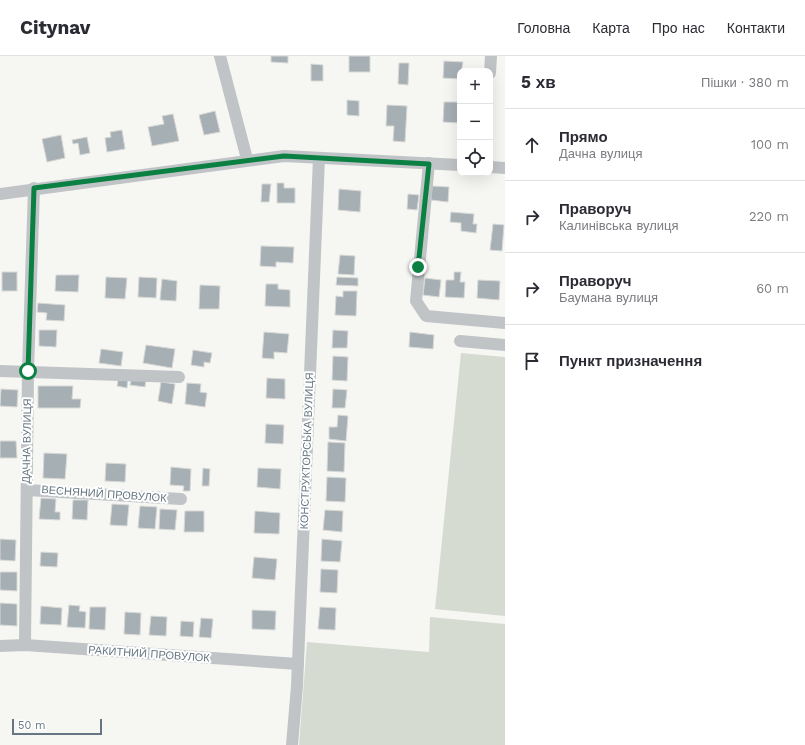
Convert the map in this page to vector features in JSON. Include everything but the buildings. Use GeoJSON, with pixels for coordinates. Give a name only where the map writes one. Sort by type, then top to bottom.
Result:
{"type":"FeatureCollection","features":[{"type":"Feature","properties":{"kind":"street"},"geometry":{"type":"LineString","coordinates":[[220,56],[247,159]]}},
{"type":"Feature","properties":{"kind":"street"},"geometry":{"type":"LineString","coordinates":[[491,68],[492,56]]}},
{"type":"Feature","properties":{"kind":"street"},"geometry":{"type":"LineString","coordinates":[[0,194],[247,159],[284,156],[457,165]]}},
{"type":"Feature","properties":{"kind":"street","name":"КОНСТРУКТОРСЬКА ВУЛИЦЯ"},"geometry":{"type":"LineString","coordinates":[[292,745],[298,664],[319,158]]}},
{"type":"Feature","properties":{"kind":"street"},"geometry":{"type":"LineString","coordinates":[[429,164],[416,301],[426,316],[505,323]]}},
{"type":"Feature","properties":{"kind":"street"},"geometry":{"type":"LineString","coordinates":[[493,167],[505,168]]}},
{"type":"Feature","properties":{"kind":"street","name":"ДАЧНА ВУЛИЦЯ"},"geometry":{"type":"LineString","coordinates":[[25,645],[28,371],[34,188]]}},
{"type":"Feature","properties":{"kind":"street"},"geometry":{"type":"LineString","coordinates":[[460,342],[505,345]]}},
{"type":"Feature","properties":{"kind":"street"},"geometry":{"type":"LineString","coordinates":[[0,371],[179,377]]}},
{"type":"Feature","properties":{"kind":"street","name":"ВЕСНЯНИЙ ПРОВУЛОК"},"geometry":{"type":"LineString","coordinates":[[27,490],[181,499]]}},
{"type":"Feature","properties":{"kind":"street","name":"РАКИТНИЙ ПРОВУЛОК"},"geometry":{"type":"LineString","coordinates":[[0,646],[25,645],[298,664]]}},
{"type":"Feature","properties":{"kind":"shaded area"},"geometry":{"type":"Polygon","coordinates":[[[461,353],[505,357],[505,616],[435,609],[461,353]]]}},
{"type":"Feature","properties":{"kind":"shaded area"},"geometry":{"type":"Polygon","coordinates":[[[430,617],[505,624],[505,745],[299,745],[307,642],[429,652],[430,617]]]}},
{"type":"Feature","properties":{"kind":"route"},"geometry":{"type":"LineString","coordinates":[[28,371],[34,188],[247,159],[284,156],[429,164],[418,267]]}}]}
